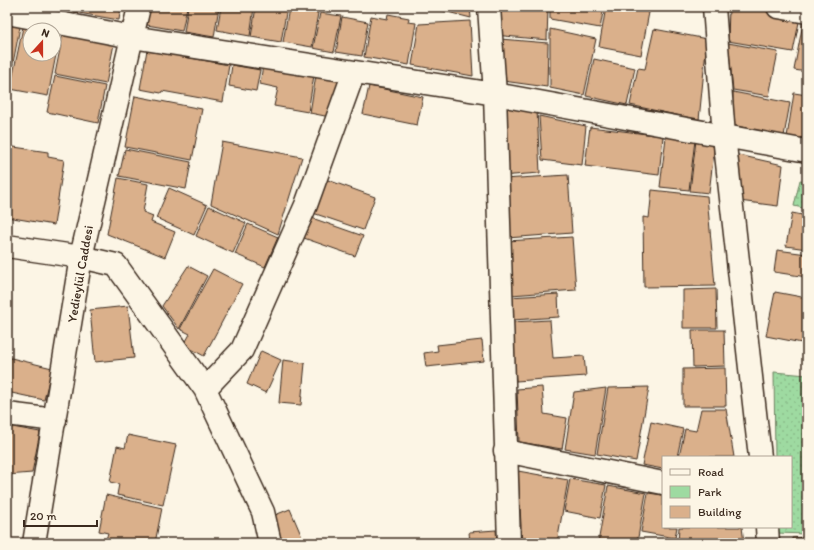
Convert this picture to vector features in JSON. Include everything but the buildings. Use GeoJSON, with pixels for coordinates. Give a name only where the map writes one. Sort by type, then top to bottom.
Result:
{"type":"FeatureCollection","features":[{"type":"Feature","properties":{"kind":"street","name":"Yedieylül Caddesi"},"geometry":{"type":"LineString","coordinates":[[34,543],[81,257],[139,7]]}},
{"type":"Feature","properties":{"kind":"street"},"geometry":{"type":"LineString","coordinates":[[489,7],[495,94],[509,543]]}},
{"type":"Feature","properties":{"kind":"street"},"geometry":{"type":"LineString","coordinates":[[714,7],[724,136],[760,456]]}},
{"type":"Feature","properties":{"kind":"street"},"geometry":{"type":"LineString","coordinates":[[778,7],[807,12]]}},
{"type":"Feature","properties":{"kind":"street"},"geometry":{"type":"LineString","coordinates":[[7,13],[132,37],[495,94],[807,151]]}},
{"type":"Feature","properties":{"kind":"street"},"geometry":{"type":"LineString","coordinates":[[205,389],[242,350],[306,205],[354,72]]}},
{"type":"Feature","properties":{"kind":"street"},"geometry":{"type":"LineString","coordinates":[[7,246],[81,257],[116,265],[205,389],[263,512],[270,543]]}},
{"type":"Feature","properties":{"kind":"street"},"geometry":{"type":"LineString","coordinates":[[7,414],[55,420]]}},
{"type":"Feature","properties":{"kind":"street"},"geometry":{"type":"LineString","coordinates":[[505,451],[662,483]]}},
{"type":"Feature","properties":{"kind":"street"},"geometry":{"type":"LineString","coordinates":[[767,528],[768,543]]}},
{"type":"Feature","properties":{"kind":"green space"},"geometry":{"type":"Polygon","coordinates":[[[800,180],[807,181],[807,209],[794,206],[800,180]]]}},
{"type":"Feature","properties":{"kind":"green space"},"geometry":{"type":"Polygon","coordinates":[[[774,372],[807,375],[807,534],[776,533],[776,528],[792,528],[792,456],[775,456],[774,372]]]}}]}
